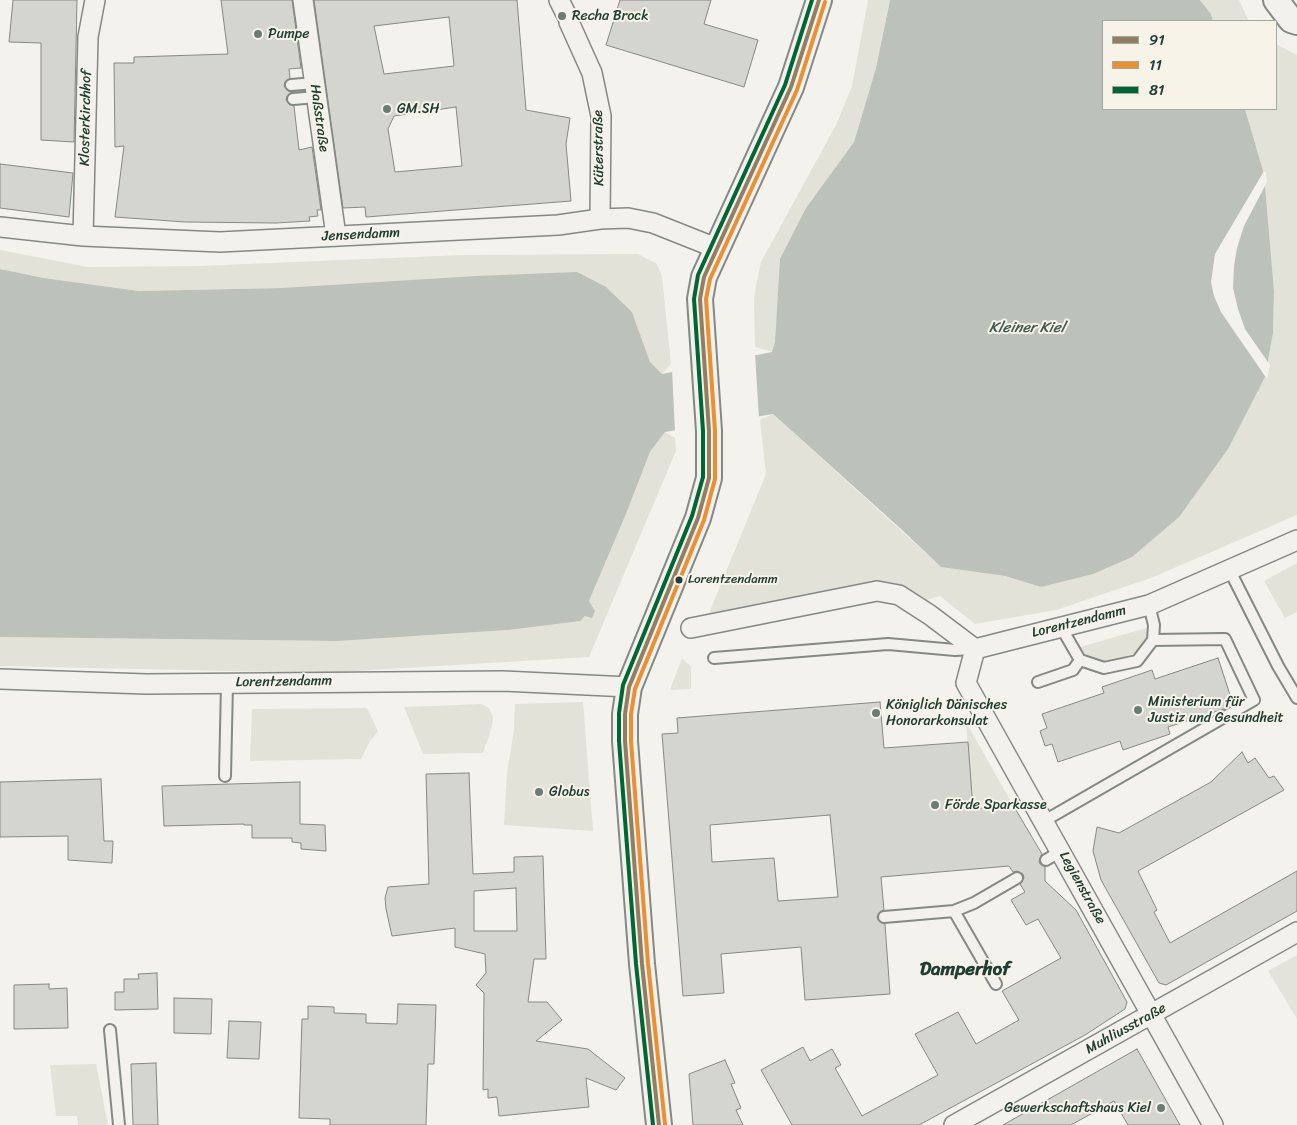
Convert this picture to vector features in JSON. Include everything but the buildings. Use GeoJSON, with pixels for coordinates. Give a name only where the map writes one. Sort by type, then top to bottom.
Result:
{"type":"FeatureCollection","features":[{"type":"Feature","properties":{"kind":"street","name":"Klosterkirchhof"},"geometry":{"type":"LineString","coordinates":[[83,236],[88,37],[95,0]]}},
{"type":"Feature","properties":{"kind":"street","name":"Haßstraße"},"geometry":{"type":"LineString","coordinates":[[303,0],[336,236]]}},
{"type":"Feature","properties":{"kind":"street"},"geometry":{"type":"LineString","coordinates":[[659,1125],[642,964],[624,740],[625,714],[629,687],[698,518],[709,478],[700,299],[704,277],[791,87],[819,0]]}},
{"type":"Feature","properties":{"kind":"street"},"geometry":{"type":"LineString","coordinates":[[1276,0],[1292,20],[1297,22]]}},
{"type":"Feature","properties":{"kind":"street","name":"Küterstraße"},"geometry":{"type":"LineString","coordinates":[[565,12],[592,73],[601,116],[600,219]]}},
{"type":"Feature","properties":{"kind":"street","name":"Jensendamm"},"geometry":{"type":"LineString","coordinates":[[0,227],[83,236],[220,242],[558,225],[600,219],[628,218],[653,223],[716,248]]}},
{"type":"Feature","properties":{"kind":"street","name":"Lorentzendamm"},"geometry":{"type":"LineString","coordinates":[[975,649],[1149,605],[1297,540]]}},
{"type":"Feature","properties":{"kind":"street"},"geometry":{"type":"LineString","coordinates":[[691,628],[877,591],[899,595],[930,615],[975,649]]}},
{"type":"Feature","properties":{"kind":"street","name":"Legienstraße"},"geometry":{"type":"LineString","coordinates":[[975,649],[966,683],[1044,821],[1053,856],[1152,1014],[1213,1125]]}},
{"type":"Feature","properties":{"kind":"street","name":"Lorentzendamm"},"geometry":{"type":"LineString","coordinates":[[0,679],[146,684],[503,681],[629,687]]}},
{"type":"Feature","properties":{"kind":"street","name":"Muhliusstraße"},"geometry":{"type":"LineString","coordinates":[[954,1125],[1297,932]]}},
{"type":"Feature","properties":{"kind":"lane"},"geometry":{"type":"LineString","coordinates":[[291,85],[316,90]]}},
{"type":"Feature","properties":{"kind":"lane"},"geometry":{"type":"LineString","coordinates":[[293,99],[316,90]]}},
{"type":"Feature","properties":{"kind":"lane"},"geometry":{"type":"LineString","coordinates":[[1229,569],[1278,666],[1297,698]]}},
{"type":"Feature","properties":{"kind":"lane"},"geometry":{"type":"LineString","coordinates":[[1060,627],[1080,660],[1104,668],[1137,660],[1152,640],[1154,625],[1149,605]]}},
{"type":"Feature","properties":{"kind":"lane"},"geometry":{"type":"LineString","coordinates":[[1044,821],[1254,700],[1225,638],[1152,640]]}},
{"type":"Feature","properties":{"kind":"lane"},"geometry":{"type":"LineString","coordinates":[[714,658],[888,644],[955,650],[975,649]]}},
{"type":"Feature","properties":{"kind":"lane"},"geometry":{"type":"LineString","coordinates":[[1038,682],[1073,670],[1080,660]]}},
{"type":"Feature","properties":{"kind":"lane"},"geometry":{"type":"LineString","coordinates":[[225,776],[227,684]]}},
{"type":"Feature","properties":{"kind":"lane"},"geometry":{"type":"LineString","coordinates":[[884,917],[954,911],[974,903],[1017,878]]}},
{"type":"Feature","properties":{"kind":"lane"},"geometry":{"type":"LineString","coordinates":[[954,911],[996,984]]}},
{"type":"Feature","properties":{"kind":"lane"},"geometry":{"type":"LineString","coordinates":[[110,1030],[119,1125]]}},
{"type":"Feature","properties":{"kind":"shaded area"},"geometry":{"type":"Polygon","coordinates":[[[868,0],[890,0],[876,68],[854,142],[806,208],[773,352],[755,347],[754,296],[761,262],[836,125],[852,86],[868,0]]]}},
{"type":"Feature","properties":{"kind":"shaded area"},"geometry":{"type":"Polygon","coordinates":[[[1200,0],[1239,0],[1249,20],[1213,20],[1211,14],[1200,0]]]}},
{"type":"Feature","properties":{"kind":"shaded area"},"geometry":{"type":"Polygon","coordinates":[[[1277,45],[1297,55],[1297,515],[1151,578],[1056,610],[975,624],[940,596],[911,605],[892,582],[841,588],[705,623],[766,474],[760,420],[773,414],[941,567],[1005,576],[1041,587],[1265,377],[1273,333],[1274,291],[1264,174],[1245,110],[1277,110],[1277,45]]]}},
{"type":"Feature","properties":{"kind":"shaded area"},"geometry":{"type":"Polygon","coordinates":[[[0,250],[88,267],[198,266],[462,255],[638,254],[657,264],[662,277],[671,364],[662,374],[650,363],[632,312],[282,288],[139,291],[44,278],[0,269],[0,250]]]}},
{"type":"Feature","properties":{"kind":"shaded area"},"geometry":{"type":"Polygon","coordinates":[[[665,432],[675,438],[676,451],[589,657],[321,673],[0,666],[0,637],[338,641],[508,630],[589,601],[650,452],[665,432]]]}},
{"type":"Feature","properties":{"kind":"shaded area"},"geometry":{"type":"Polygon","coordinates":[[[1297,563],[1297,612],[1285,618],[1264,581],[1297,563]]]}},
{"type":"Feature","properties":{"kind":"shaded area"},"geometry":{"type":"Polygon","coordinates":[[[1150,627],[1142,647],[1119,661],[1094,661],[1088,658],[1080,647],[1150,627]]]}},
{"type":"Feature","properties":{"kind":"shaded area"},"geometry":{"type":"Polygon","coordinates":[[[682,658],[691,667],[691,689],[670,690],[682,658]]]}},
{"type":"Feature","properties":{"kind":"shaded area"},"geometry":{"type":"Polygon","coordinates":[[[583,702],[593,831],[504,825],[507,773],[514,730],[515,704],[583,702]]]}},
{"type":"Feature","properties":{"kind":"shaded area"},"geometry":{"type":"Polygon","coordinates":[[[482,704],[489,708],[493,717],[492,727],[483,753],[423,754],[404,707],[482,704]]]}},
{"type":"Feature","properties":{"kind":"shaded area"},"geometry":{"type":"Polygon","coordinates":[[[367,708],[378,731],[370,741],[361,759],[250,761],[252,709],[367,708]]]}},
{"type":"Feature","properties":{"kind":"shaded area"},"geometry":{"type":"Polygon","coordinates":[[[966,722],[1013,805],[954,810],[972,802],[966,722]]]}},
{"type":"Feature","properties":{"kind":"shaded area"},"geometry":{"type":"Polygon","coordinates":[[[1297,955],[1297,1019],[1268,971],[1297,955]]]}},
{"type":"Feature","properties":{"kind":"shaded area"},"geometry":{"type":"Polygon","coordinates":[[[96,1064],[108,1125],[78,1125],[77,1116],[56,1116],[50,1065],[96,1064]]]}},
{"type":"Feature","properties":{"kind":"water","name":"Kleiner Kiel"},"geometry":{"type":"Polygon","coordinates":[[[890,0],[1200,0],[1211,14],[1213,20],[1102,20],[1102,110],[1245,110],[1264,174],[1274,291],[1273,333],[1265,377],[1228,449],[1179,517],[1132,557],[1093,574],[1041,587],[1005,576],[941,567],[773,414],[665,432],[650,452],[589,601],[595,611],[592,618],[585,616],[580,621],[508,630],[338,641],[0,637],[0,269],[44,278],[139,291],[282,288],[577,272],[606,287],[632,312],[650,362],[662,374],[772,352],[775,342],[780,259],[806,208],[854,142],[876,68],[890,0]]]}},
{"type":"Feature","properties":{"kind":"pier"},"geometry":{"type":"Polygon","coordinates":[[[1264,171],[1267,182],[1244,226],[1237,248],[1233,288],[1245,329],[1270,365],[1267,379],[1221,312],[1214,296],[1211,282],[1215,254],[1264,171]]]}},
{"type":"Feature","properties":{"kind":"pier"},"geometry":{"type":"Polygon","coordinates":[[[755,353],[759,419],[675,432],[672,369],[755,353]]]}},
{"type":"Feature","properties":{"kind":"transit line","name":"81"},"geometry":{"type":"LineString","coordinates":[[653,1125],[636,964],[619,741],[619,713],[623,685],[692,516],[703,477],[703,431],[694,299],[698,275],[785,85],[812,0]]}},
{"type":"Feature","properties":{"kind":"transit line","name":"91"},"geometry":{"type":"LineString","coordinates":[[659,1125],[642,964],[625,741],[625,714],[629,687],[698,518],[709,478],[709,431],[700,299],[704,277],[791,87],[819,0]]}},
{"type":"Feature","properties":{"kind":"transit line","name":"11"},"geometry":{"type":"LineString","coordinates":[[665,1124],[648,963],[631,741],[631,714],[635,689],[704,520],[715,479],[715,431],[706,299],[710,279],[797,90],[825,2]]}},
{"type":"Feature","properties":{"kind":"place","name":"Recha Brock"},"geometry":{"type":"Point","coordinates":[562,16]}},
{"type":"Feature","properties":{"kind":"place","name":"Pumpe"},"geometry":{"type":"Point","coordinates":[258,34]}},
{"type":"Feature","properties":{"kind":"place","name":"GM.SH"},"geometry":{"type":"Point","coordinates":[387,109]}},
{"type":"Feature","properties":{"kind":"place","name":"Lorentzendamm"},"geometry":{"type":"Point","coordinates":[679,580]}},
{"type":"Feature","properties":{"kind":"place","name":"Ministerium für Justiz und Gesundheit"},"geometry":{"type":"Point","coordinates":[1138,710]}},
{"type":"Feature","properties":{"kind":"place","name":"Königlich Dänisches Honorarkonsulat"},"geometry":{"type":"Point","coordinates":[876,713]}},
{"type":"Feature","properties":{"kind":"place","name":"Globus"},"geometry":{"type":"Point","coordinates":[539,792]}},
{"type":"Feature","properties":{"kind":"place","name":"Förde Sparkasse"},"geometry":{"type":"Point","coordinates":[935,805]}},
{"type":"Feature","properties":{"kind":"place","name":"Gewerkschaftshaus Kiel"},"geometry":{"type":"Point","coordinates":[1161,1108]}},
{"type":"Feature","properties":{"kind":"district","name":"Damperhof"},"geometry":{"type":"Point","coordinates":[965,970]}}]}
